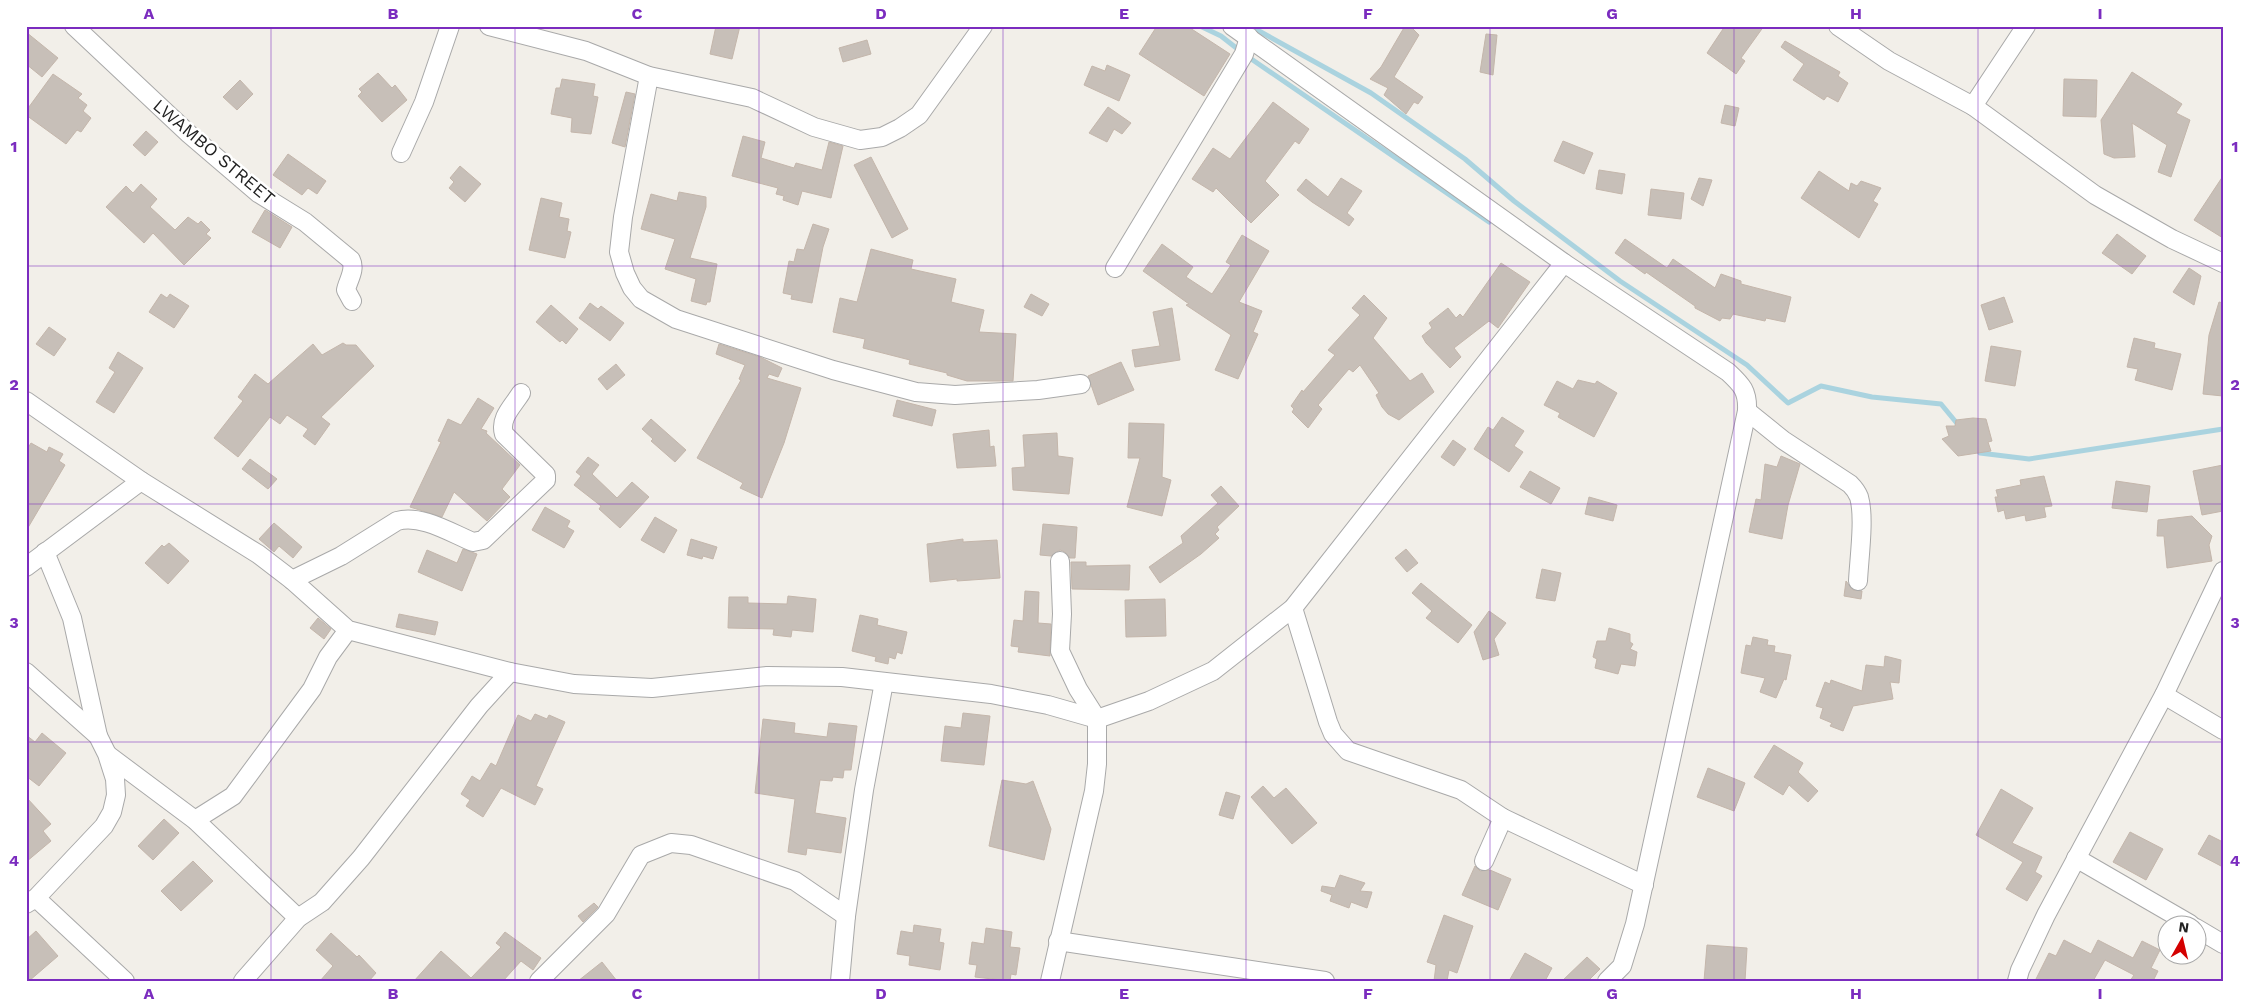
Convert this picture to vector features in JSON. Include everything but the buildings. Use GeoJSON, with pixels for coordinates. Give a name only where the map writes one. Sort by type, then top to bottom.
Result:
{"type":"FeatureCollection","features":[{"type":"Feature","properties":{"kind":"street","name":"LWAMBO STREET"},"geometry":{"type":"LineString","coordinates":[[74,26],[182,128],[258,193],[304,222],[351,260],[353,264],[352,271],[346,290],[352,301]]}},
{"type":"Feature","properties":{"kind":"street"},"geometry":{"type":"LineString","coordinates":[[401,153],[427,93],[450,26]]}},
{"type":"Feature","properties":{"kind":"street"},"geometry":{"type":"LineString","coordinates":[[489,26],[586,51],[649,76],[752,98],[814,127],[860,140],[882,137],[919,115],[982,26]]}},
{"type":"Feature","properties":{"kind":"street"},"geometry":{"type":"LineString","coordinates":[[1232,26],[1564,263],[1728,372],[1743,386],[1748,396],[1747,411],[1644,885],[1622,966],[1606,981]]}},
{"type":"Feature","properties":{"kind":"street"},"geometry":{"type":"LineString","coordinates":[[1838,26],[1889,60],[1973,106],[2095,195],[2172,239],[2223,263]]}},
{"type":"Feature","properties":{"kind":"street"},"geometry":{"type":"LineString","coordinates":[[1973,106],[2026,26]]}},
{"type":"Feature","properties":{"kind":"street"},"geometry":{"type":"LineString","coordinates":[[1115,268],[1244,54],[1249,37]]}},
{"type":"Feature","properties":{"kind":"street"},"geometry":{"type":"LineString","coordinates":[[649,76],[623,217],[619,252],[628,280],[641,299],[676,319],[833,370],[916,392],[994,393],[1081,384]]}},
{"type":"Feature","properties":{"kind":"street"},"geometry":{"type":"LineString","coordinates":[[26,401],[141,481],[258,554],[292,580],[348,630],[510,672],[574,684],[652,688],[767,676],[842,677],[991,694],[1048,705],[1097,719],[1149,701],[1213,671],[1293,608],[1564,263]]}},
{"type":"Feature","properties":{"kind":"street"},"geometry":{"type":"LineString","coordinates":[[292,580],[341,556],[397,521],[405,519],[416,520],[473,542],[483,540],[546,480],[546,475],[509,440],[502,427],[503,421],[521,393]]}},
{"type":"Feature","properties":{"kind":"street"},"geometry":{"type":"LineString","coordinates":[[1747,411],[1783,440],[1854,488],[1860,498],[1858,581]]}},
{"type":"Feature","properties":{"kind":"street"},"geometry":{"type":"LineString","coordinates":[[26,567],[141,481]]}},
{"type":"Feature","properties":{"kind":"street"},"geometry":{"type":"LineString","coordinates":[[45,552],[72,618],[98,736],[107,754],[115,779],[116,796],[112,812],[104,826],[31,901],[125,981]]}},
{"type":"Feature","properties":{"kind":"street"},"geometry":{"type":"LineString","coordinates":[[1050,981],[1094,791],[1097,764],[1097,719],[1078,689],[1060,650],[1062,614],[1060,561]]}},
{"type":"Feature","properties":{"kind":"street"},"geometry":{"type":"LineString","coordinates":[[2017,981],[2020,970],[2046,915],[2164,695],[2223,571]]}},
{"type":"Feature","properties":{"kind":"street"},"geometry":{"type":"LineString","coordinates":[[1293,608],[1328,722],[1333,734],[1342,746],[1358,755],[1461,790],[1504,818],[1644,885]]}},
{"type":"Feature","properties":{"kind":"street"},"geometry":{"type":"LineString","coordinates":[[194,820],[232,796],[312,689],[328,657],[348,630]]}},
{"type":"Feature","properties":{"kind":"street"},"geometry":{"type":"LineString","coordinates":[[26,672],[98,736]]}},
{"type":"Feature","properties":{"kind":"street"},"geometry":{"type":"LineString","coordinates":[[243,981],[298,918],[322,902],[361,858],[479,706],[510,672]]}},
{"type":"Feature","properties":{"kind":"street"},"geometry":{"type":"LineString","coordinates":[[840,981],[846,916],[864,790],[884,682]]}},
{"type":"Feature","properties":{"kind":"street"},"geometry":{"type":"LineString","coordinates":[[2164,695],[2223,730]]}},
{"type":"Feature","properties":{"kind":"street"},"geometry":{"type":"LineString","coordinates":[[107,754],[194,820],[298,918]]}},
{"type":"Feature","properties":{"kind":"street"},"geometry":{"type":"LineString","coordinates":[[1484,861],[1504,818]]}},
{"type":"Feature","properties":{"kind":"street"},"geometry":{"type":"LineString","coordinates":[[539,981],[606,914],[641,855],[671,843],[691,844],[795,881],[846,916]]}},
{"type":"Feature","properties":{"kind":"street"},"geometry":{"type":"LineString","coordinates":[[2076,858],[2173,914]]}},
{"type":"Feature","properties":{"kind":"street"},"geometry":{"type":"LineString","coordinates":[[2206,934],[2223,944]]}},
{"type":"Feature","properties":{"kind":"street"},"geometry":{"type":"LineString","coordinates":[[1058,941],[1325,981]]}},
{"type":"Feature","properties":{"kind":"waterway"},"geometry":{"type":"LineString","coordinates":[[1200,26],[1221,36],[1244,54],[1489,222]]}},
{"type":"Feature","properties":{"kind":"waterway"},"geometry":{"type":"LineString","coordinates":[[1250,26],[1371,93],[1465,159],[1514,201],[1620,281],[1747,365],[1788,403],[1821,386],[1872,397],[1941,404],[1960,427]]}},
{"type":"Feature","properties":{"kind":"waterway"},"geometry":{"type":"LineString","coordinates":[[1976,448],[1980,453],[2029,459],[2223,429]]}}]}
